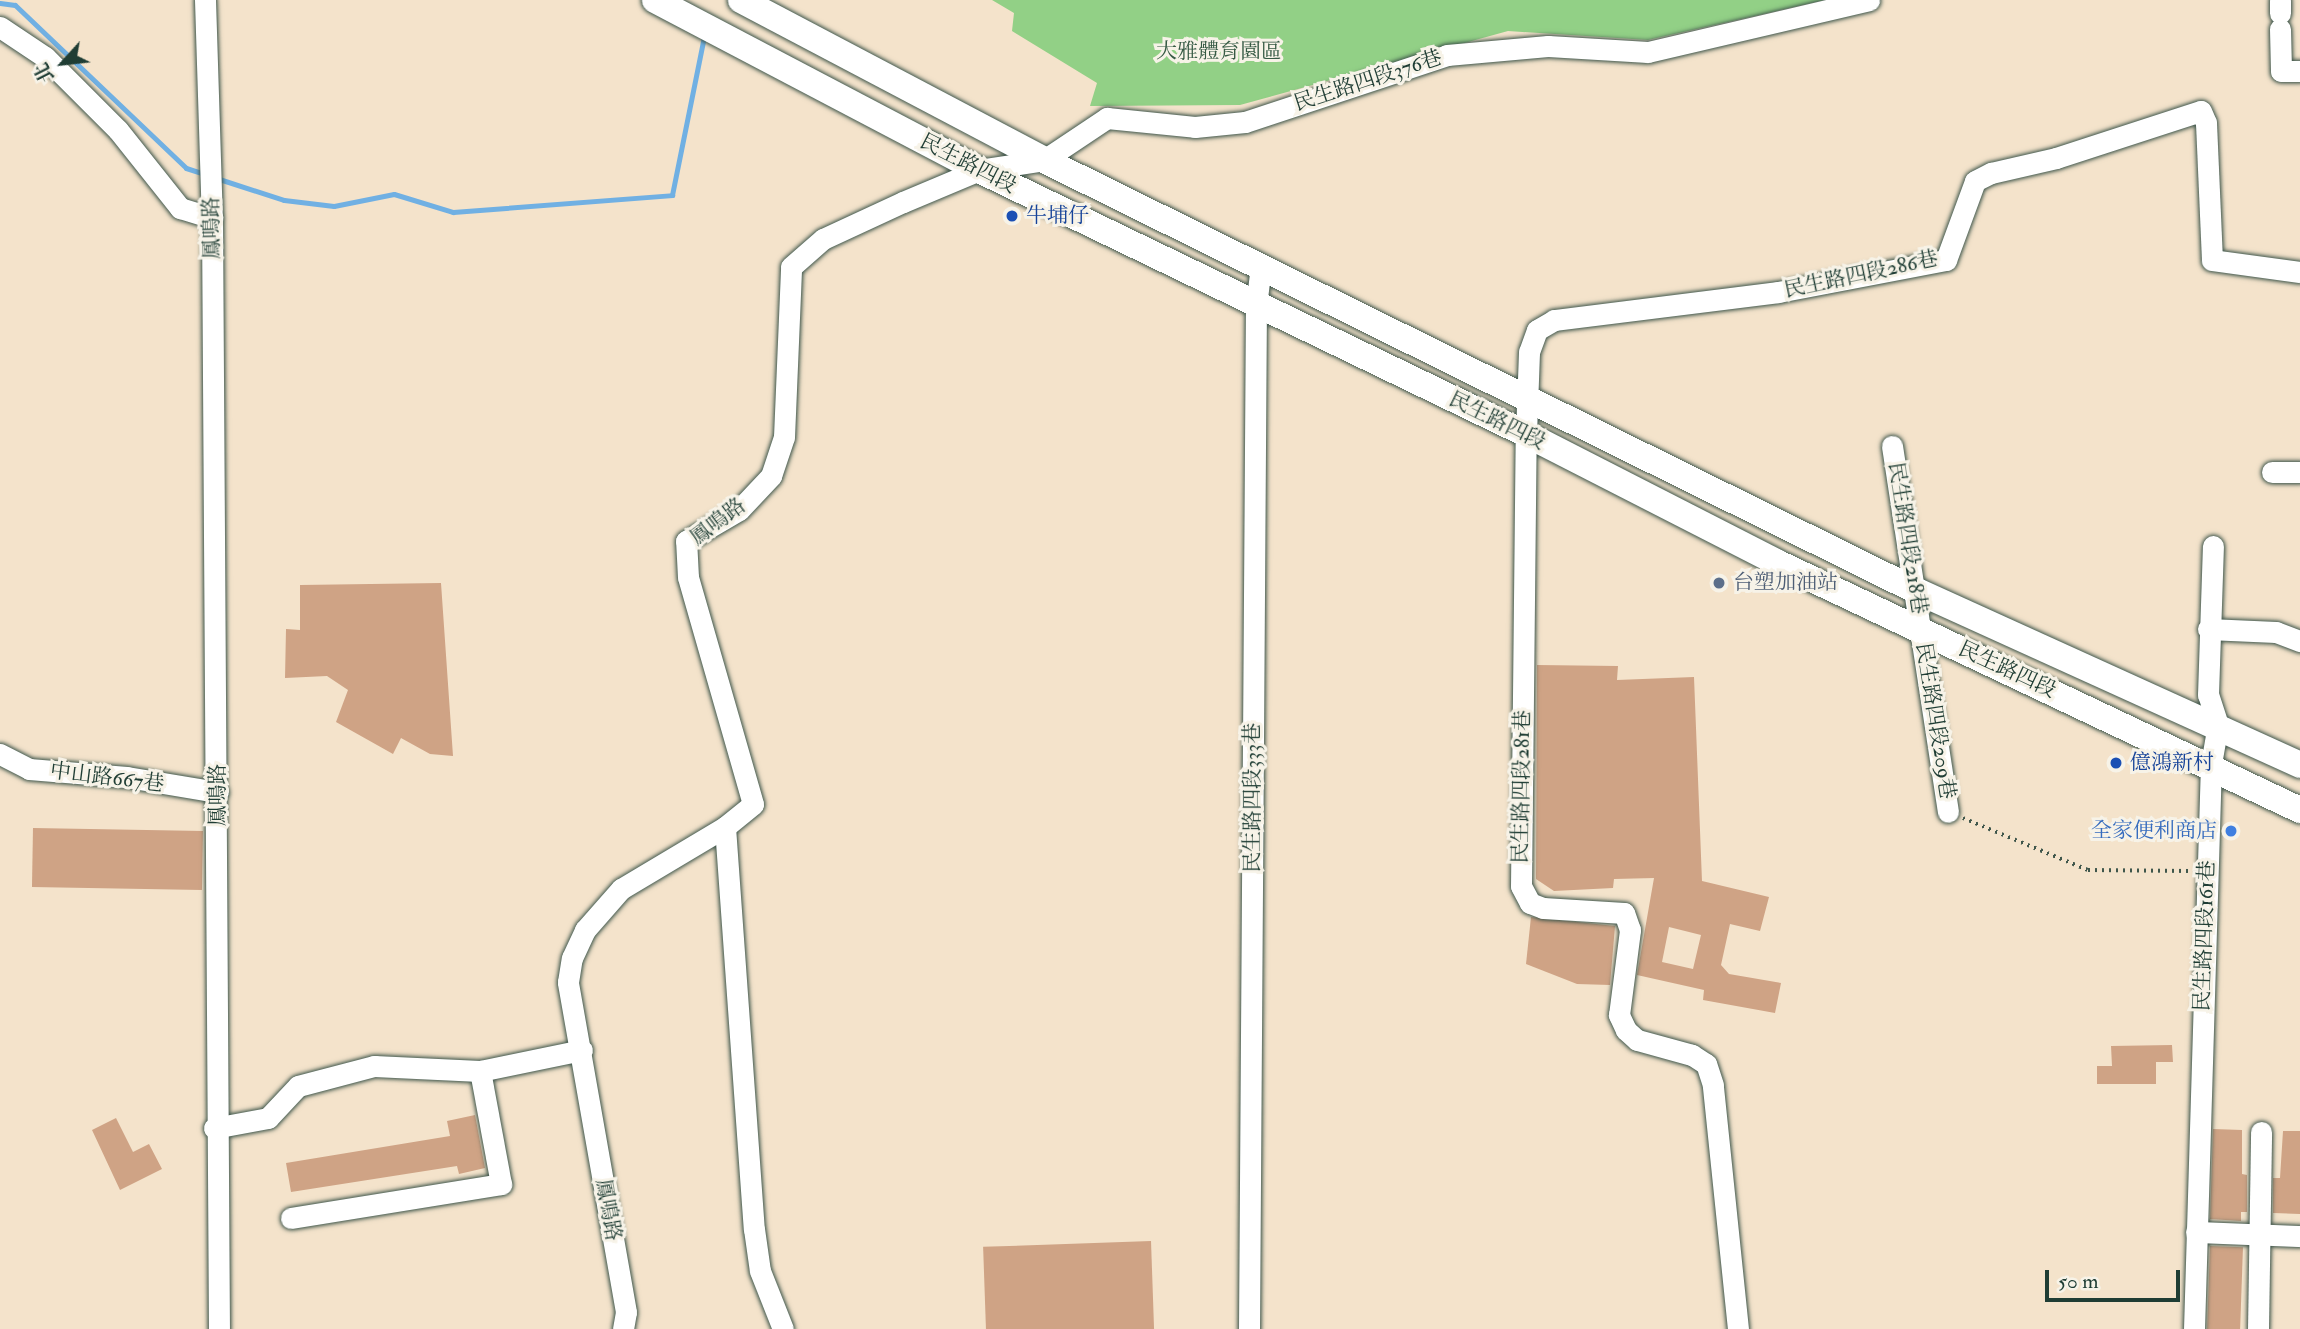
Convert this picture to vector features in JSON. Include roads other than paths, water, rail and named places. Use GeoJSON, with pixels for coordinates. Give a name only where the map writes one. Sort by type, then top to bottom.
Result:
{"type":"FeatureCollection","features":[{"type":"Feature","properties":{"kind":"main road","name":"民生路四段"},"geometry":{"type":"LineString","coordinates":[[655,0],[979,170],[1526,434],[1921,630],[2211,764],[2300,810]]}},
{"type":"Feature","properties":{"kind":"main road","name":"民生路四段"},"geometry":{"type":"LineString","coordinates":[[741,0],[1044,160],[1917,591],[2218,725],[2300,765]]}},
{"type":"Feature","properties":{"kind":"street","name":"鳳鳴路"},"geometry":{"type":"LineString","coordinates":[[205,0],[212,218],[218,792],[215,1128],[219,1329]]}},
{"type":"Feature","properties":{"kind":"street","name":"民生路四段376巷"},"geometry":{"type":"LineString","coordinates":[[1044,160],[1107,118],[1195,127],[1245,122],[1447,55],[1548,46],[1648,52],[1869,0]]}},
{"type":"Feature","properties":{"kind":"street"},"geometry":{"type":"LineString","coordinates":[[2280,14],[2281,71],[2300,71]]}},
{"type":"Feature","properties":{"kind":"street"},"geometry":{"type":"LineString","coordinates":[[0,27],[45,57],[118,130],[180,208],[212,218]]}},
{"type":"Feature","properties":{"kind":"street","name":"民生路四段286巷"},"geometry":{"type":"LineString","coordinates":[[1526,434],[1529,352],[1537,330],[1554,320],[1778,292],[1946,260],[1975,181],[1991,173],[2056,158],[2201,111],[2206,123],[2212,260],[2300,272]]}},
{"type":"Feature","properties":{"kind":"street","name":"鳳鳴路"},"geometry":{"type":"LineString","coordinates":[[624,1329],[626,1312],[568,982],[572,958],[585,930],[621,889],[725,827],[753,804],[688,577],[685,541],[738,510],[771,477],[784,437],[791,267],[823,239],[979,170],[1044,160]]}},
{"type":"Feature","properties":{"kind":"street","name":"民生路四段333巷"},"geometry":{"type":"LineString","coordinates":[[1249,1329],[1256,306],[1261,266]]}},
{"type":"Feature","properties":{"kind":"street","name":"民生路四段281巷"},"geometry":{"type":"LineString","coordinates":[[1526,434],[1521,886],[1530,902],[1543,908],[1624,913],[1630,930],[1619,1016],[1626,1030],[1637,1040],[1692,1055],[1706,1063],[1713,1085],[1738,1329]]}},
{"type":"Feature","properties":{"kind":"street","name":"民生路四段218巷"},"geometry":{"type":"LineString","coordinates":[[1892,446],[1917,591],[1921,630]]}},
{"type":"Feature","properties":{"kind":"street"},"geometry":{"type":"LineString","coordinates":[[2272,472],[2300,472]]}},
{"type":"Feature","properties":{"kind":"street","name":"民生路四段161巷"},"geometry":{"type":"LineString","coordinates":[[2194,1329],[2211,764],[2218,725],[2208,695],[2208,629],[2213,546]]}},
{"type":"Feature","properties":{"kind":"street"},"geometry":{"type":"LineString","coordinates":[[2208,629],[2276,632],[2300,642]]}},
{"type":"Feature","properties":{"kind":"street","name":"民生路四段209巷"},"geometry":{"type":"LineString","coordinates":[[1921,630],[1948,812]]}},
{"type":"Feature","properties":{"kind":"street","name":"中山路667巷"},"geometry":{"type":"LineString","coordinates":[[0,754],[29,769],[127,777],[218,792]]}},
{"type":"Feature","properties":{"kind":"street"},"geometry":{"type":"LineString","coordinates":[[725,827],[754,1228],[760,1271],[783,1329]]}},
{"type":"Feature","properties":{"kind":"street"},"geometry":{"type":"LineString","coordinates":[[215,1128],[268,1118],[298,1086],[363,1069],[480,1071],[582,1050]]}},
{"type":"Feature","properties":{"kind":"street"},"geometry":{"type":"LineString","coordinates":[[291,1218],[501,1184],[480,1071]]}},
{"type":"Feature","properties":{"kind":"street"},"geometry":{"type":"LineString","coordinates":[[2258,1329],[2261,1132]]}},
{"type":"Feature","properties":{"kind":"street"},"geometry":{"type":"LineString","coordinates":[[2196,1232],[2300,1236]]}},
{"type":"Feature","properties":{"kind":"waterway"},"geometry":{"type":"LineString","coordinates":[[0,3],[15,5],[186,168],[204,174]]}},
{"type":"Feature","properties":{"kind":"waterway"},"geometry":{"type":"LineString","coordinates":[[216,178],[284,200],[334,206],[394,194],[453,212],[672,195],[704,36]]}},
{"type":"Feature","properties":{"kind":"place","name":"牛埔仔"},"geometry":{"type":"Point","coordinates":[1012,216]}},
{"type":"Feature","properties":{"kind":"place","name":"台塑加油站"},"geometry":{"type":"Point","coordinates":[1719,583]}},
{"type":"Feature","properties":{"kind":"place","name":"億鴻新村"},"geometry":{"type":"Point","coordinates":[2116,763]}},
{"type":"Feature","properties":{"kind":"place","name":"全家便利商店"},"geometry":{"type":"Point","coordinates":[2231,831]}},
{"type":"Feature","properties":{"kind":"park label","name":"大雅體育園區"},"geometry":{"type":"Point","coordinates":[1219,52]}}]}
